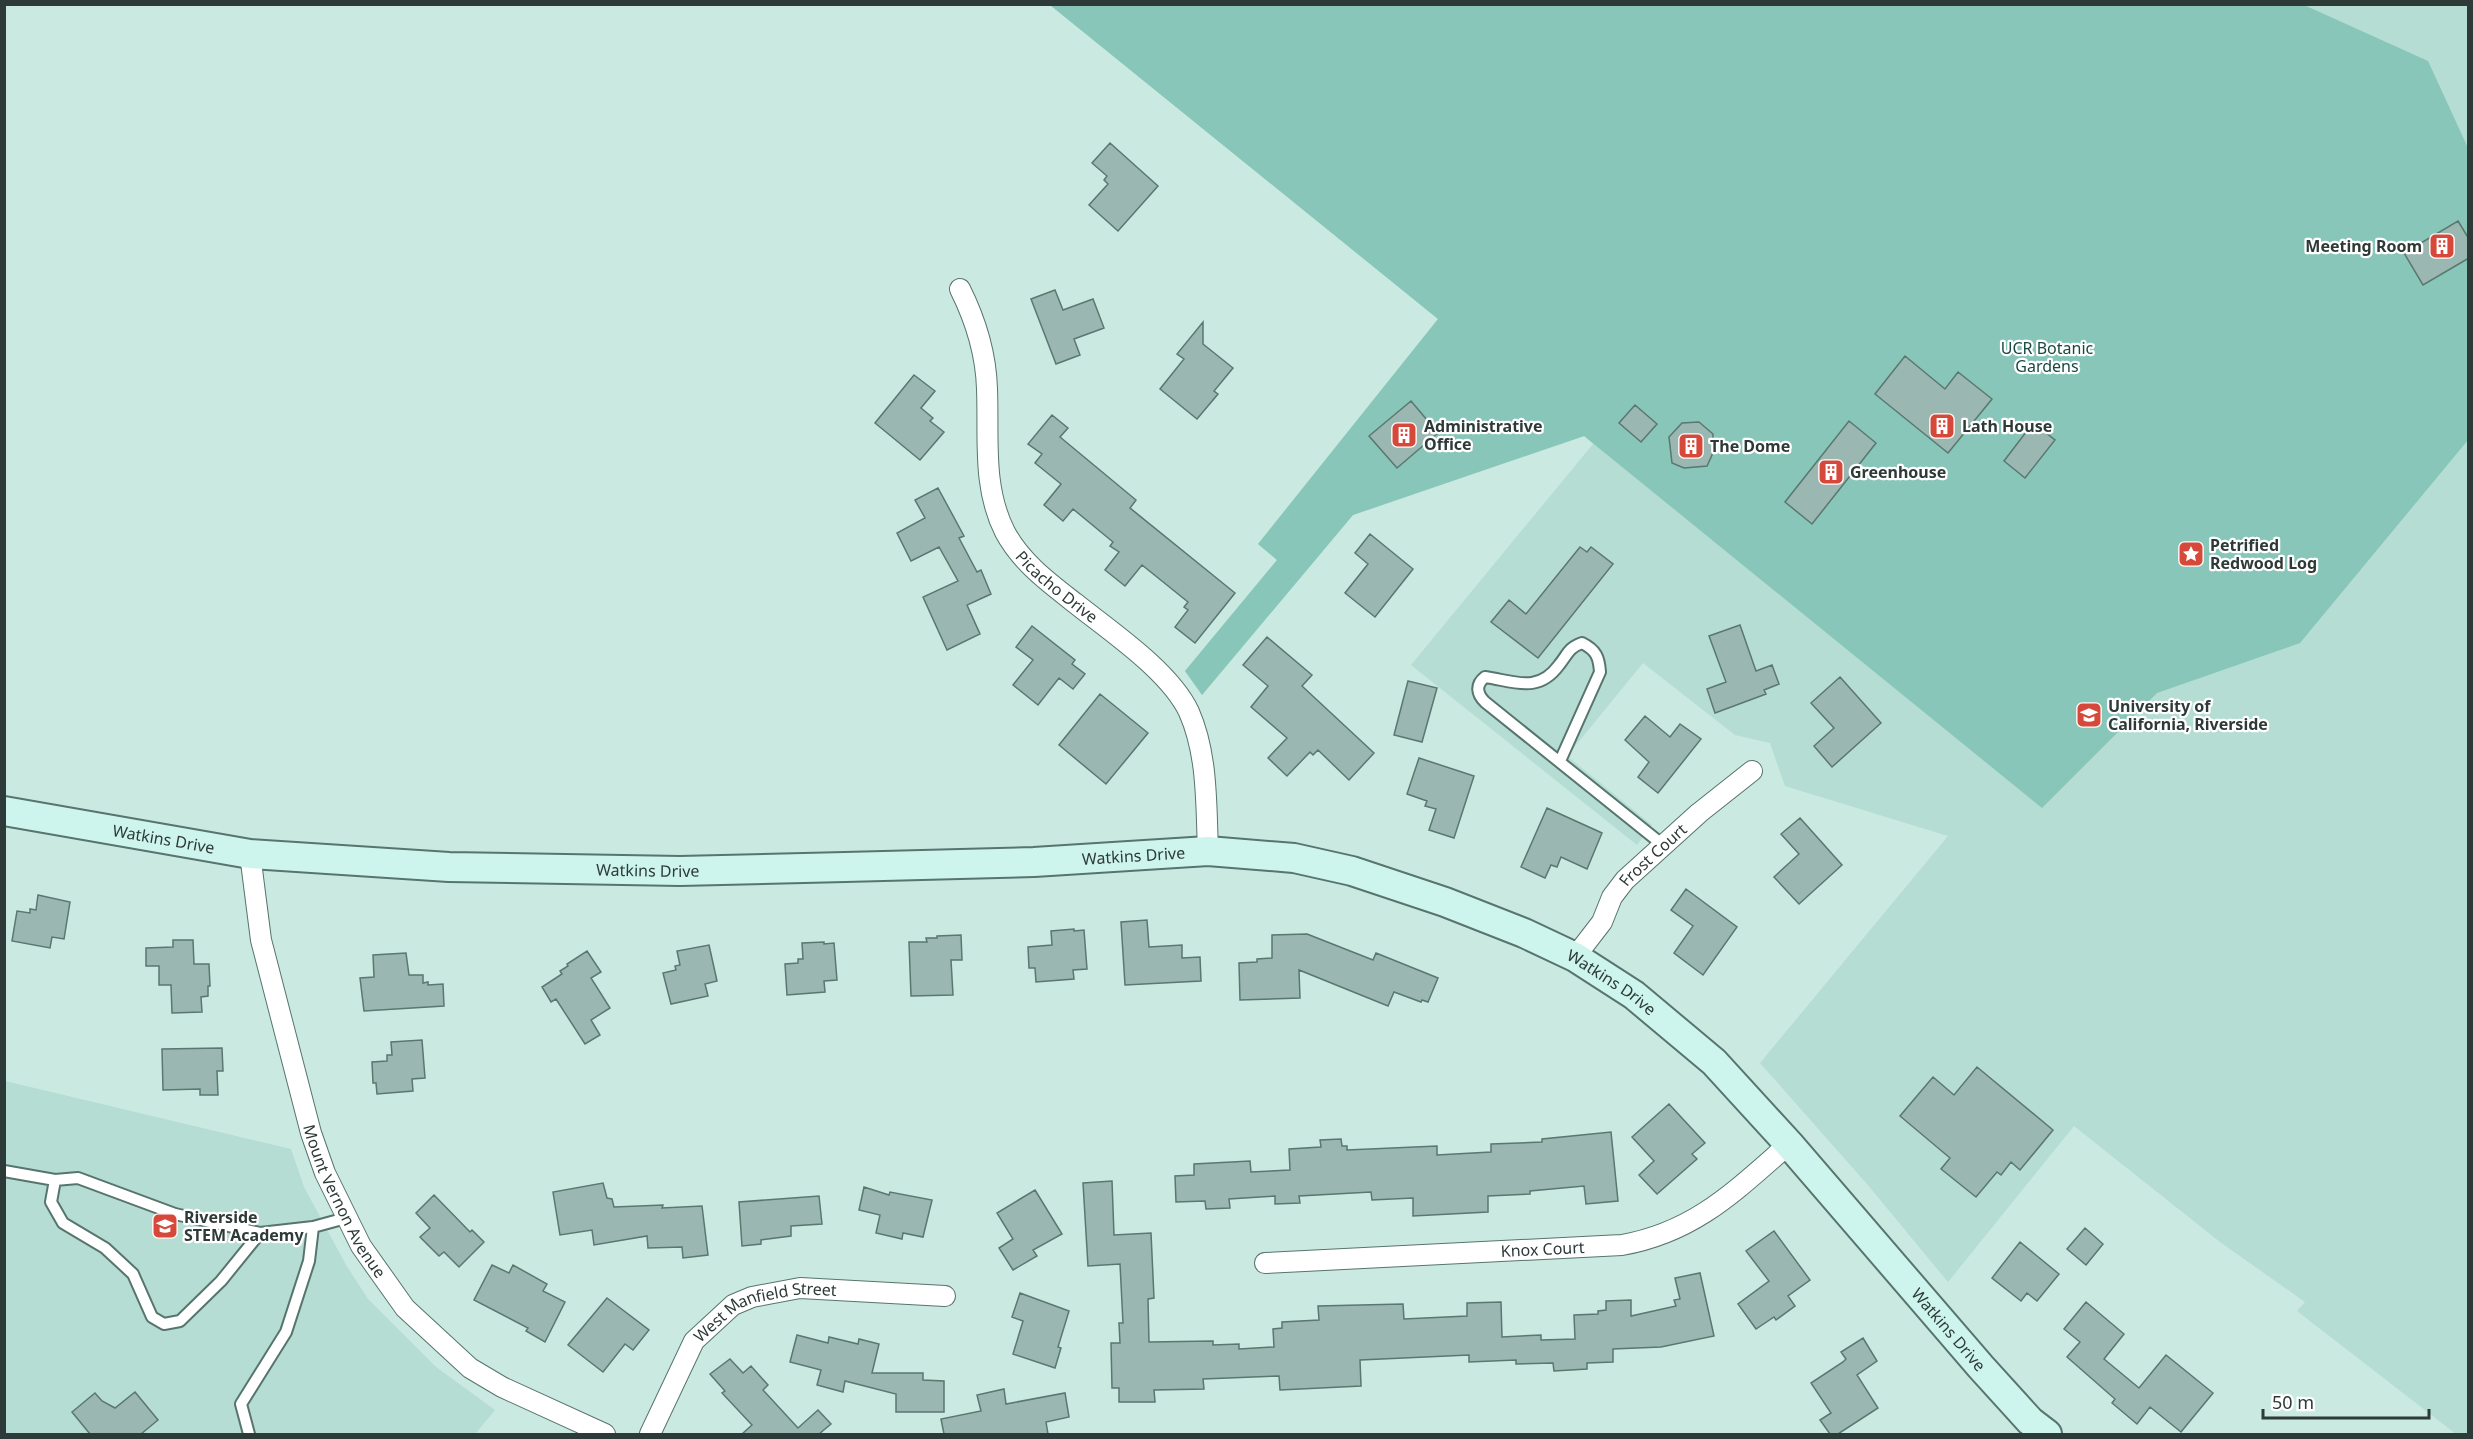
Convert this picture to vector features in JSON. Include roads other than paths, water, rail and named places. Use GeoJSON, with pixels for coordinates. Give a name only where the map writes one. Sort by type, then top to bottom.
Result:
{"type":"FeatureCollection","features":[{"type":"Feature","properties":{"kind":"main road","name":"Watkins Drive"},"geometry":{"type":"LineString","coordinates":[[4,811],[250,854],[449,867],[680,871],[1022,862],[1208,851],[1294,858],[1352,871],[1445,902],[1524,933],[1575,957],[1634,994],[1714,1062],[1789,1144],[1981,1367],[2030,1420],[2047,1434]]}},
{"type":"Feature","properties":{"kind":"street","name":"Picacho Drive"},"geometry":{"type":"LineString","coordinates":[[960,289],[975,322],[985,363],[988,474],[1000,521],[1014,547],[1035,571],[1161,673],[1188,710],[1196,731],[1204,767],[1208,851]]}},
{"type":"Feature","properties":{"kind":"street","name":"Frost Court"},"geometry":{"type":"LineString","coordinates":[[1575,957],[1602,922],[1612,897],[1626,880],[1663,845],[1752,771]]}},
{"type":"Feature","properties":{"kind":"street","name":"Mount Vernon Avenue"},"geometry":{"type":"LineString","coordinates":[[250,854],[261,940],[311,1133],[325,1173],[346,1218],[382,1278],[405,1308],[470,1368],[502,1387],[604,1434]]}},
{"type":"Feature","properties":{"kind":"street","name":"Knox Court"},"geometry":{"type":"LineString","coordinates":[[1265,1263],[1622,1245],[1642,1242],[1691,1222],[1714,1209],[1789,1144]]}},
{"type":"Feature","properties":{"kind":"street","name":"West Manfield Street"},"geometry":{"type":"LineString","coordinates":[[650,1434],[694,1341],[732,1305],[752,1297],[800,1288],[945,1296]]}},
{"type":"Feature","properties":{"kind":"lane"},"geometry":{"type":"LineString","coordinates":[[1560,761],[1600,672],[1599,658],[1592,648],[1582,643],[1568,651],[1545,680],[1530,685],[1485,677],[1480,681],[1478,690],[1485,702],[1663,845]]}},
{"type":"Feature","properties":{"kind":"lane"},"geometry":{"type":"LineString","coordinates":[[4,1171],[55,1180],[78,1178],[175,1214],[260,1233],[313,1227],[346,1218]]}},
{"type":"Feature","properties":{"kind":"lane"},"geometry":{"type":"LineString","coordinates":[[55,1180],[51,1202],[63,1223],[105,1248],[134,1274],[152,1317],[164,1324],[180,1321],[221,1281],[260,1233]]}},
{"type":"Feature","properties":{"kind":"lane"},"geometry":{"type":"LineString","coordinates":[[249,1434],[241,1404],[286,1332],[309,1261],[313,1227]]}},
{"type":"Feature","properties":{"kind":"place","name":"Meeting Room"},"geometry":{"type":"Point","coordinates":[2442,246]}},
{"type":"Feature","properties":{"kind":"place","name":"Lath House"},"geometry":{"type":"Point","coordinates":[1942,426]}},
{"type":"Feature","properties":{"kind":"place","name":"Administrative Office"},"geometry":{"type":"Point","coordinates":[1404,435]}},
{"type":"Feature","properties":{"kind":"place","name":"The Dome"},"geometry":{"type":"Point","coordinates":[1691,446]}},
{"type":"Feature","properties":{"kind":"place","name":"Greenhouse"},"geometry":{"type":"Point","coordinates":[1831,472]}},
{"type":"Feature","properties":{"kind":"place","name":"Petrified Redwood Log"},"geometry":{"type":"Point","coordinates":[2191,554]}},
{"type":"Feature","properties":{"kind":"place","name":"University of California, Riverside"},"geometry":{"type":"Point","coordinates":[2089,715]}},
{"type":"Feature","properties":{"kind":"place","name":"Riverside STEM Academy"},"geometry":{"type":"Point","coordinates":[165,1226]}},
{"type":"Feature","properties":{"kind":"park label","name":"UCR Botanic Gardens"},"geometry":{"type":"Point","coordinates":[2047,357]}}]}
